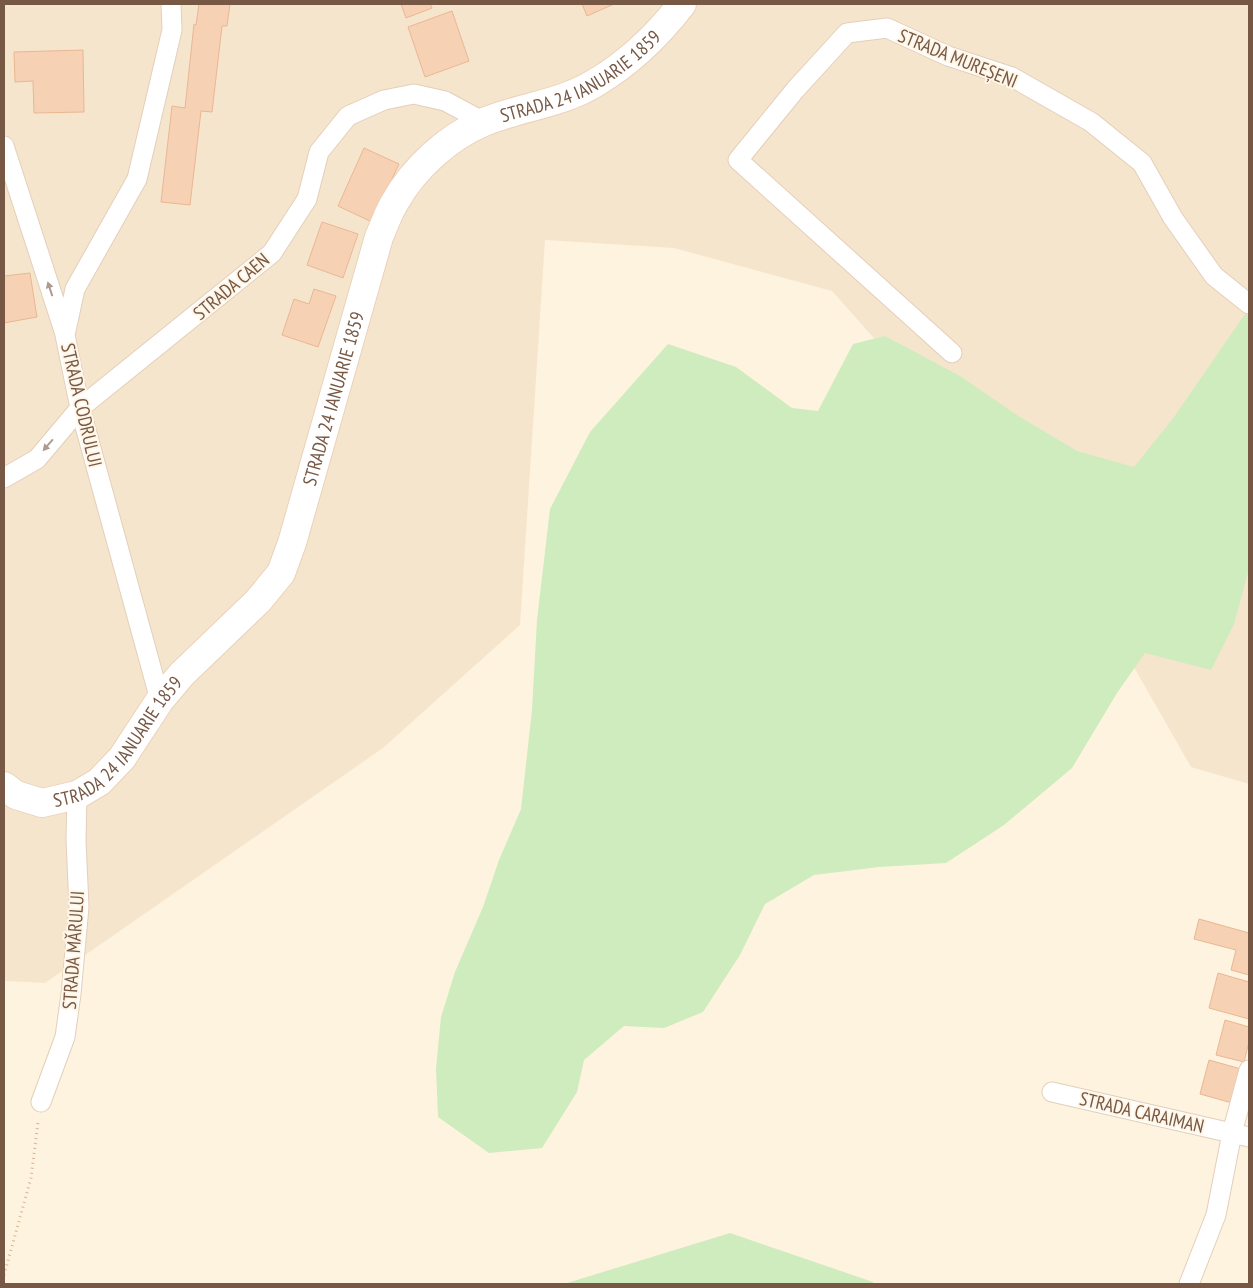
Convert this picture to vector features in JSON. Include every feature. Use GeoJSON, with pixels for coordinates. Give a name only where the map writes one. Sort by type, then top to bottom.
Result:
{"type":"FeatureCollection","features":[{"type":"Feature","properties":{"kind":"main road","name":"STRADA 24 IANUARIE 1859"},"geometry":{"type":"LineString","coordinates":[[4,786],[16,795],[42,802],[78,795],[99,782],[122,758],[160,700],[182,674],[258,601],[281,573],[292,543],[379,237],[395,202],[416,172],[450,142],[484,122],[553,102],[594,84],[629,60],[668,22],[682,4]]}},
{"type":"Feature","properties":{"kind":"street","name":"STRADA CODRULUI"},"geometry":{"type":"LineString","coordinates":[[160,700],[80,408],[65,335],[76,289],[137,179],[172,30],[171,4]]}},
{"type":"Feature","properties":{"kind":"street","name":"STRADA MUREȘENI"},"geometry":{"type":"LineString","coordinates":[[952,353],[738,160],[795,90],[847,33],[887,28],[948,56],[1012,77],[1091,122],[1142,162],[1173,218],[1214,276],[1249,304]]}},
{"type":"Feature","properties":{"kind":"street","name":"STRADA CAEN"},"geometry":{"type":"LineString","coordinates":[[4,478],[36,459],[80,408],[272,253],[307,199],[319,152],[348,116],[384,100],[414,94],[445,101],[484,122]]}},
{"type":"Feature","properties":{"kind":"street"},"geometry":{"type":"LineString","coordinates":[[4,146],[65,335]]}},
{"type":"Feature","properties":{"kind":"street","name":"STRADA MĂRULUI"},"geometry":{"type":"LineString","coordinates":[[41,1102],[65,1037],[71,994],[80,907],[76,840],[78,795]]}},
{"type":"Feature","properties":{"kind":"street"},"geometry":{"type":"LineString","coordinates":[[1189,1284],[1216,1215],[1241,1135],[1249,1070]]}},
{"type":"Feature","properties":{"kind":"street","name":"STRADA CARAIMAN"},"geometry":{"type":"LineString","coordinates":[[1052,1092],[1241,1135]]}},
{"type":"Feature","properties":{"kind":"path"},"geometry":{"type":"LineString","coordinates":[[4,1275],[30,1178],[41,1102]]}},
{"type":"Feature","properties":{"kind":"shaded area"},"geometry":{"type":"Polygon","coordinates":[[[4,4],[1249,4],[1249,784],[1191,767],[1075,564],[832,291],[674,248],[545,240],[520,625],[383,748],[45,983],[4,981],[4,4]]]}},
{"type":"Feature","properties":{"kind":"green space"},"geometry":{"type":"Polygon","coordinates":[[[1245,314],[1249,316],[1249,569],[1234,624],[1211,670],[1145,653],[1117,693],[1072,768],[1004,825],[946,863],[879,867],[814,875],[765,904],[740,955],[703,1012],[664,1028],[624,1026],[584,1060],[577,1092],[542,1148],[489,1153],[438,1117],[436,1069],[441,1017],[455,972],[483,907],[499,860],[521,809],[532,710],[537,620],[550,509],[590,432],[668,344],[736,367],[792,408],[818,411],[853,344],[885,336],[960,376],[1020,417],[1077,451],[1134,467],[1174,417],[1245,314]]]}},
{"type":"Feature","properties":{"kind":"green space"},"geometry":{"type":"Polygon","coordinates":[[[730,1233],[873,1282],[873,1284],[564,1284],[730,1233]]]}},
{"type":"Feature","properties":{"kind":"building"},"geometry":{"type":"Polygon","coordinates":[[[199,4],[230,4],[227,26],[222,26],[212,112],[201,111],[190,205],[161,202],[172,106],[185,108],[194,24],[196,25],[199,4]]]}},
{"type":"Feature","properties":{"kind":"building"},"geometry":{"type":"Polygon","coordinates":[[[401,4],[430,4],[432,8],[406,18],[401,4]]]}},
{"type":"Feature","properties":{"kind":"building"},"geometry":{"type":"Polygon","coordinates":[[[582,4],[614,4],[587,16],[582,4]]]}},
{"type":"Feature","properties":{"kind":"building"},"geometry":{"type":"Polygon","coordinates":[[[452,11],[469,61],[425,77],[408,27],[452,11]]]}},
{"type":"Feature","properties":{"kind":"building"},"geometry":{"type":"Polygon","coordinates":[[[83,50],[84,112],[34,113],[33,81],[15,82],[14,52],[83,50]]]}},
{"type":"Feature","properties":{"kind":"building"},"geometry":{"type":"Polygon","coordinates":[[[364,148],[399,164],[372,222],[338,206],[364,148]]]}},
{"type":"Feature","properties":{"kind":"building"},"geometry":{"type":"Polygon","coordinates":[[[322,222],[358,234],[343,278],[307,265],[322,222]]]}},
{"type":"Feature","properties":{"kind":"building"},"geometry":{"type":"Polygon","coordinates":[[[30,273],[37,317],[4,323],[4,276],[30,273]]]}},
{"type":"Feature","properties":{"kind":"building"},"geometry":{"type":"Polygon","coordinates":[[[314,289],[336,296],[318,347],[282,335],[294,299],[309,304],[314,289]]]}},
{"type":"Feature","properties":{"kind":"building"},"geometry":{"type":"Polygon","coordinates":[[[1199,919],[1249,933],[1249,975],[1231,970],[1236,950],[1194,939],[1199,919]]]}},
{"type":"Feature","properties":{"kind":"building"},"geometry":{"type":"Polygon","coordinates":[[[1218,973],[1249,982],[1249,1019],[1209,1008],[1218,973]]]}},
{"type":"Feature","properties":{"kind":"building"},"geometry":{"type":"Polygon","coordinates":[[[1225,1020],[1249,1027],[1249,1042],[1244,1062],[1216,1055],[1225,1020]]]}},
{"type":"Feature","properties":{"kind":"building"},"geometry":{"type":"Polygon","coordinates":[[[1209,1060],[1241,1069],[1232,1103],[1200,1094],[1209,1060]]]}}]}
